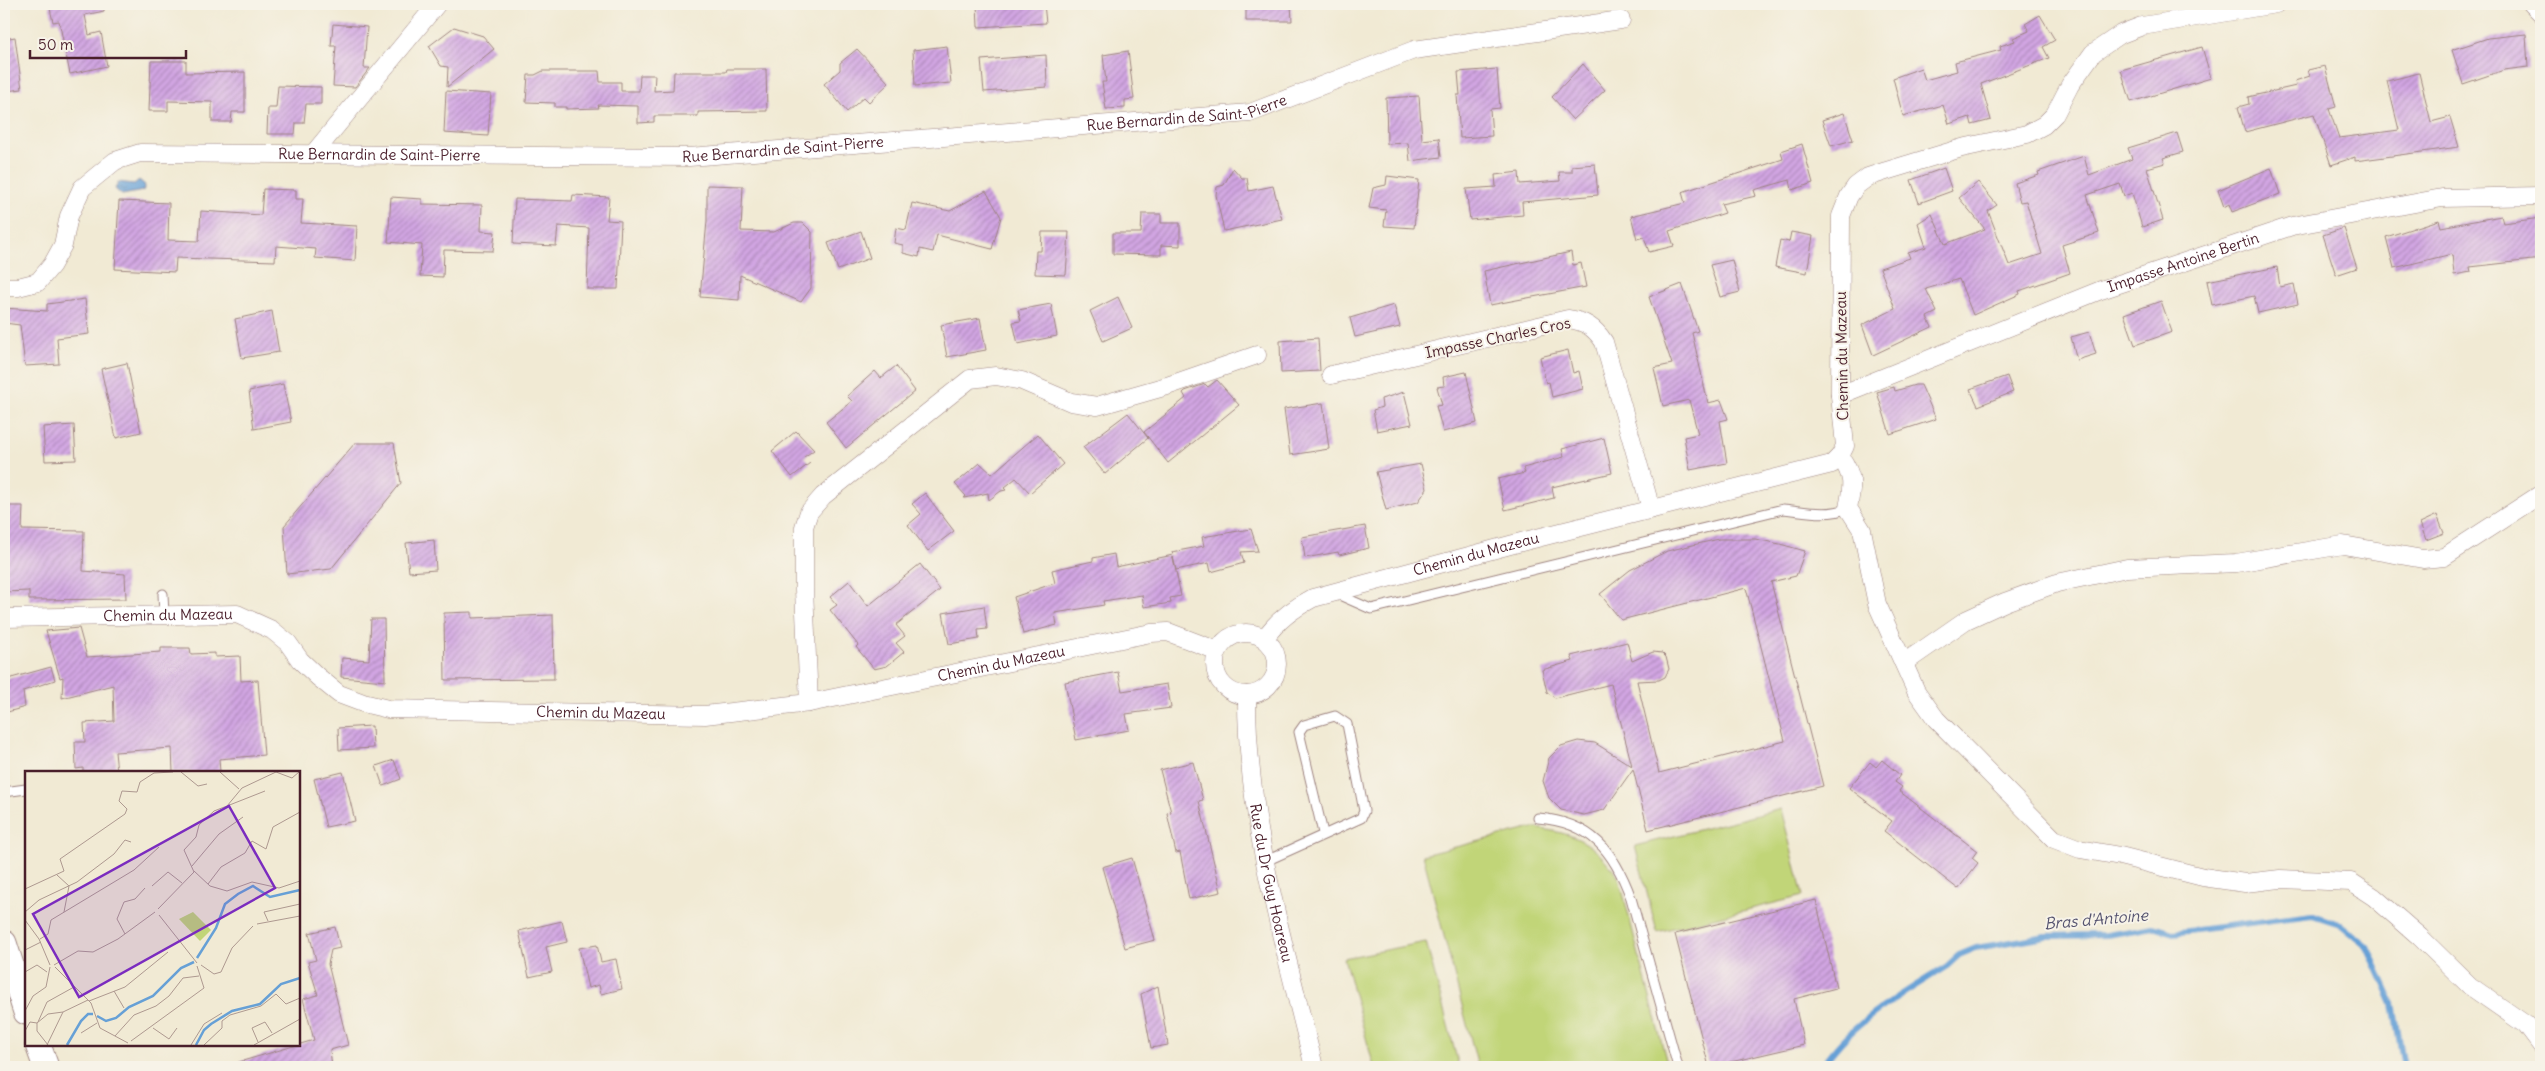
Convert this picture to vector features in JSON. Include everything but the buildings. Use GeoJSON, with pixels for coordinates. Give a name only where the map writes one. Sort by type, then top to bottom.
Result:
{"type":"FeatureCollection","features":[{"type":"Feature","properties":{"kind":"main road"},"geometry":{"type":"LineString","coordinates":[[5,948],[25,1009]]}},
{"type":"Feature","properties":{"kind":"main road"},"geometry":{"type":"LineString","coordinates":[[38,1046],[46,1067]]}},
{"type":"Feature","properties":{"kind":"street"},"geometry":{"type":"LineString","coordinates":[[314,153],[437,4]]}},
{"type":"Feature","properties":{"kind":"street","name":"Chemin du Mazeau"},"geometry":{"type":"LineString","coordinates":[[1265,638],[1270,630],[1294,608],[1313,598],[1651,509],[1832,464],[1840,456],[1845,446],[1840,395],[1841,216],[1849,196],[1856,186],[1868,177],[1886,171],[1962,148],[2027,134],[2044,125],[2055,114],[2070,85],[2093,53],[2121,34],[2142,26],[2276,4]]}},
{"type":"Feature","properties":{"kind":"street"},"geometry":{"type":"LineString","coordinates":[[2532,4],[2541,13]]}},
{"type":"Feature","properties":{"kind":"street","name":"Rue Bernardin de Saint-Pierre"},"geometry":{"type":"LineString","coordinates":[[4,287],[18,287],[38,282],[52,265],[63,245],[69,216],[82,188],[115,161],[140,153],[689,157],[1250,113],[1414,50],[1621,20]]}},
{"type":"Feature","properties":{"kind":"street","name":"Impasse Antoine Bertin"},"geometry":{"type":"LineString","coordinates":[[1840,395],[2101,290],[2292,226],[2442,198],[2541,196]]}},
{"type":"Feature","properties":{"kind":"street","name":"Impasse Charles Cros"},"geometry":{"type":"LineString","coordinates":[[1331,375],[1568,319],[1579,320],[1598,332],[1604,342],[1651,509]]}},
{"type":"Feature","properties":{"kind":"street"},"geometry":{"type":"LineString","coordinates":[[809,703],[804,589],[804,527],[809,512],[822,496],[970,379],[996,376],[1022,380],[1071,402],[1097,406],[1167,386],[1257,356]]}},
{"type":"Feature","properties":{"kind":"street"},"geometry":{"type":"LineString","coordinates":[[1840,456],[1848,468],[1853,484],[1848,508],[1862,530],[1877,604],[1916,691],[1936,718],[2054,839],[2080,849],[2120,856],[2203,877],[2245,883],[2280,879],[2351,882],[2374,896],[2420,936],[2470,986],[2526,1025],[2541,1045]]}},
{"type":"Feature","properties":{"kind":"street"},"geometry":{"type":"LineString","coordinates":[[1904,663],[1966,620],[2005,602],[2057,584],[2127,568],[2236,562],[2343,546],[2423,558],[2444,557],[2541,494]]}},
{"type":"Feature","properties":{"kind":"street","name":"Chemin du Mazeau"},"geometry":{"type":"LineString","coordinates":[[4,618],[237,614],[272,630],[288,643],[300,660],[318,677],[340,694],[363,703],[388,709],[705,715],[809,703],[1151,633],[1168,632],[1218,651]]}},
{"type":"Feature","properties":{"kind":"street"},"geometry":{"type":"LineString","coordinates":[[1248,632],[1265,638],[1277,655],[1276,673],[1268,687],[1255,694],[1247,695],[1230,690],[1218,677],[1215,668],[1218,651],[1223,643],[1238,633],[1248,632]]}},
{"type":"Feature","properties":{"kind":"street","name":"Rue du Dr Guy Hoareau"},"geometry":{"type":"LineString","coordinates":[[1247,695],[1246,720],[1254,799],[1266,861],[1314,1067]]}},
{"type":"Feature","properties":{"kind":"lane"},"geometry":{"type":"LineString","coordinates":[[1334,592],[1371,609],[1783,509],[1827,513],[1848,508]]}},
{"type":"Feature","properties":{"kind":"lane"},"geometry":{"type":"LineString","coordinates":[[164,594],[164,615]]}},
{"type":"Feature","properties":{"kind":"lane"},"geometry":{"type":"LineString","coordinates":[[1266,861],[1323,833],[1361,818],[1364,811],[1347,724],[1335,716],[1304,725],[1299,732],[1323,833]]}},
{"type":"Feature","properties":{"kind":"lane"},"geometry":{"type":"LineString","coordinates":[[4,792],[25,789]]}},
{"type":"Feature","properties":{"kind":"lane"},"geometry":{"type":"LineString","coordinates":[[1538,818],[1560,820],[1582,829],[1611,853],[1623,876],[1631,898],[1678,1067]]}},
{"type":"Feature","properties":{"kind":"green space"},"geometry":{"type":"Polygon","coordinates":[[[1781,809],[1803,896],[1657,932],[1635,846],[1781,809]]]}},
{"type":"Feature","properties":{"kind":"green space"},"geometry":{"type":"Polygon","coordinates":[[[1533,828],[1561,833],[1583,841],[1601,856],[1619,878],[1668,1067],[1478,1067],[1423,855],[1533,828]]]}},
{"type":"Feature","properties":{"kind":"green space"},"geometry":{"type":"Polygon","coordinates":[[[1426,942],[1459,1067],[1374,1067],[1344,958],[1426,942]]]}},
{"type":"Feature","properties":{"kind":"water"},"geometry":{"type":"Polygon","coordinates":[[[139,180],[145,185],[143,191],[122,195],[115,189],[118,182],[134,184],[139,180]]]}},
{"type":"Feature","properties":{"kind":"waterway","name":"Bras d'Antoine"},"geometry":{"type":"LineString","coordinates":[[1822,1067],[1847,1036],[1862,1023],[1895,998],[1947,966],[1959,955],[1976,948],[2046,936],[2107,935],[2153,927],[2173,933],[2312,915],[2340,924],[2367,946],[2393,1004],[2404,1067]]}}]}
